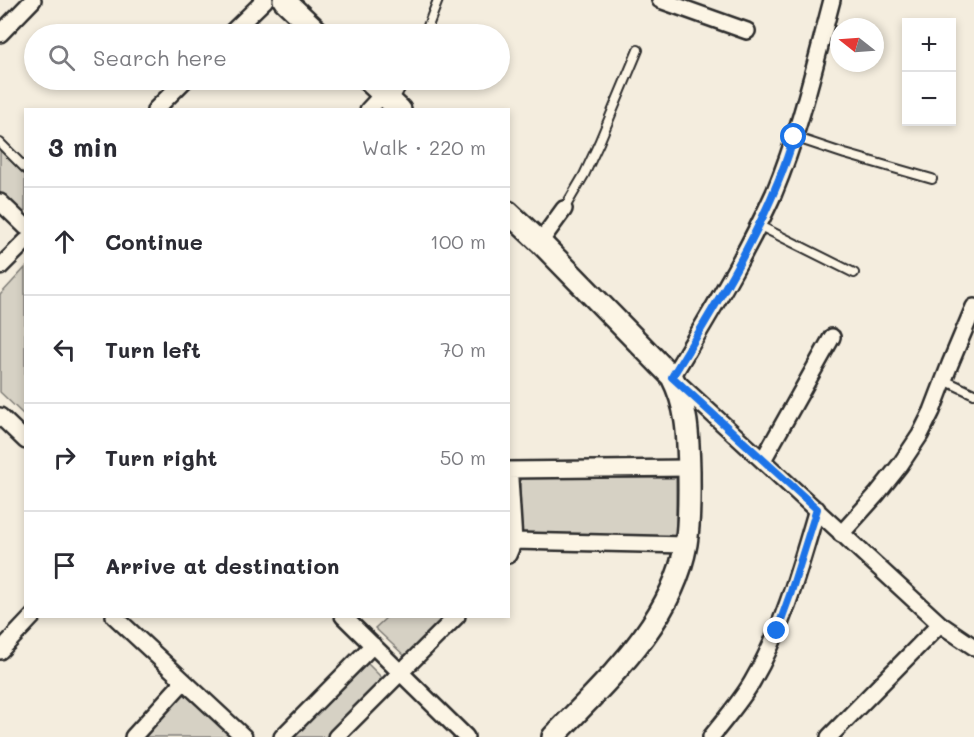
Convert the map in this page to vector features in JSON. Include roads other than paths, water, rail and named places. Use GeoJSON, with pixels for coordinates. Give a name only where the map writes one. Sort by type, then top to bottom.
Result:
{"type":"FeatureCollection","features":[{"type":"Feature","properties":{"kind":"street"},"geometry":{"type":"LineString","coordinates":[[0,34],[33,0]]}},
{"type":"Feature","properties":{"kind":"street"},"geometry":{"type":"LineString","coordinates":[[240,24],[265,0]]}},
{"type":"Feature","properties":{"kind":"street"},"geometry":{"type":"LineString","coordinates":[[284,0],[309,24]]}},
{"type":"Feature","properties":{"kind":"street"},"geometry":{"type":"LineString","coordinates":[[660,0],[747,31]]}},
{"type":"Feature","properties":{"kind":"street"},"geometry":{"type":"LineString","coordinates":[[672,377],[724,292],[774,192],[794,137],[832,0]]}},
{"type":"Feature","properties":{"kind":"street"},"geometry":{"type":"LineString","coordinates":[[157,108],[175,90]]}},
{"type":"Feature","properties":{"kind":"street"},"geometry":{"type":"LineString","coordinates":[[371,108],[386,96]]}},
{"type":"Feature","properties":{"kind":"street"},"geometry":{"type":"LineString","coordinates":[[0,202],[24,225]]}},
{"type":"Feature","properties":{"kind":"street"},"geometry":{"type":"LineString","coordinates":[[540,242],[564,209]]}},
{"type":"Feature","properties":{"kind":"street"},"geometry":{"type":"LineString","coordinates":[[510,214],[672,377],[940,624],[974,647]]}},
{"type":"Feature","properties":{"kind":"street"},"geometry":{"type":"LineString","coordinates":[[0,267],[24,245]]}},
{"type":"Feature","properties":{"kind":"street"},"geometry":{"type":"LineString","coordinates":[[841,534],[877,494],[921,435],[974,307]]}},
{"type":"Feature","properties":{"kind":"street"},"geometry":{"type":"LineString","coordinates":[[763,460],[832,337]]}},
{"type":"Feature","properties":{"kind":"street"},"geometry":{"type":"LineString","coordinates":[[553,737],[604,684],[643,638],[654,622],[682,562],[689,516],[687,424],[680,392],[672,377]]}},
{"type":"Feature","properties":{"kind":"street"},"geometry":{"type":"LineString","coordinates":[[1,420],[24,439]]}},
{"type":"Feature","properties":{"kind":"street"},"geometry":{"type":"LineString","coordinates":[[510,472],[689,468]]}},
{"type":"Feature","properties":{"kind":"street"},"geometry":{"type":"LineString","coordinates":[[510,479],[510,545],[686,545]]}},
{"type":"Feature","properties":{"kind":"street"},"geometry":{"type":"LineString","coordinates":[[711,737],[752,682],[766,656],[790,595],[817,509]]}},
{"type":"Feature","properties":{"kind":"street"},"geometry":{"type":"LineString","coordinates":[[0,651],[31,618]]}},
{"type":"Feature","properties":{"kind":"street"},"geometry":{"type":"LineString","coordinates":[[116,618],[244,737]]}},
{"type":"Feature","properties":{"kind":"street"},"geometry":{"type":"LineString","coordinates":[[345,618],[466,737]]}},
{"type":"Feature","properties":{"kind":"street"},"geometry":{"type":"LineString","coordinates":[[336,737],[455,618]]}},
{"type":"Feature","properties":{"kind":"street"},"geometry":{"type":"LineString","coordinates":[[830,737],[940,624]]}},
{"type":"Feature","properties":{"kind":"street"},"geometry":{"type":"LineString","coordinates":[[282,737],[373,645]]}},
{"type":"Feature","properties":{"kind":"street"},"geometry":{"type":"LineString","coordinates":[[133,737],[184,681]]}},
{"type":"Feature","properties":{"kind":"lane"},"geometry":{"type":"LineString","coordinates":[[429,24],[438,0]]}},
{"type":"Feature","properties":{"kind":"lane"},"geometry":{"type":"LineString","coordinates":[[564,209],[599,144],[638,50]]}},
{"type":"Feature","properties":{"kind":"lane"},"geometry":{"type":"LineString","coordinates":[[794,137],[932,179]]}},
{"type":"Feature","properties":{"kind":"lane"},"geometry":{"type":"LineString","coordinates":[[0,143],[24,167]]}},
{"type":"Feature","properties":{"kind":"lane"},"geometry":{"type":"LineString","coordinates":[[758,225],[854,273]]}},
{"type":"Feature","properties":{"kind":"lane"},"geometry":{"type":"LineString","coordinates":[[944,380],[974,394]]}}]}
